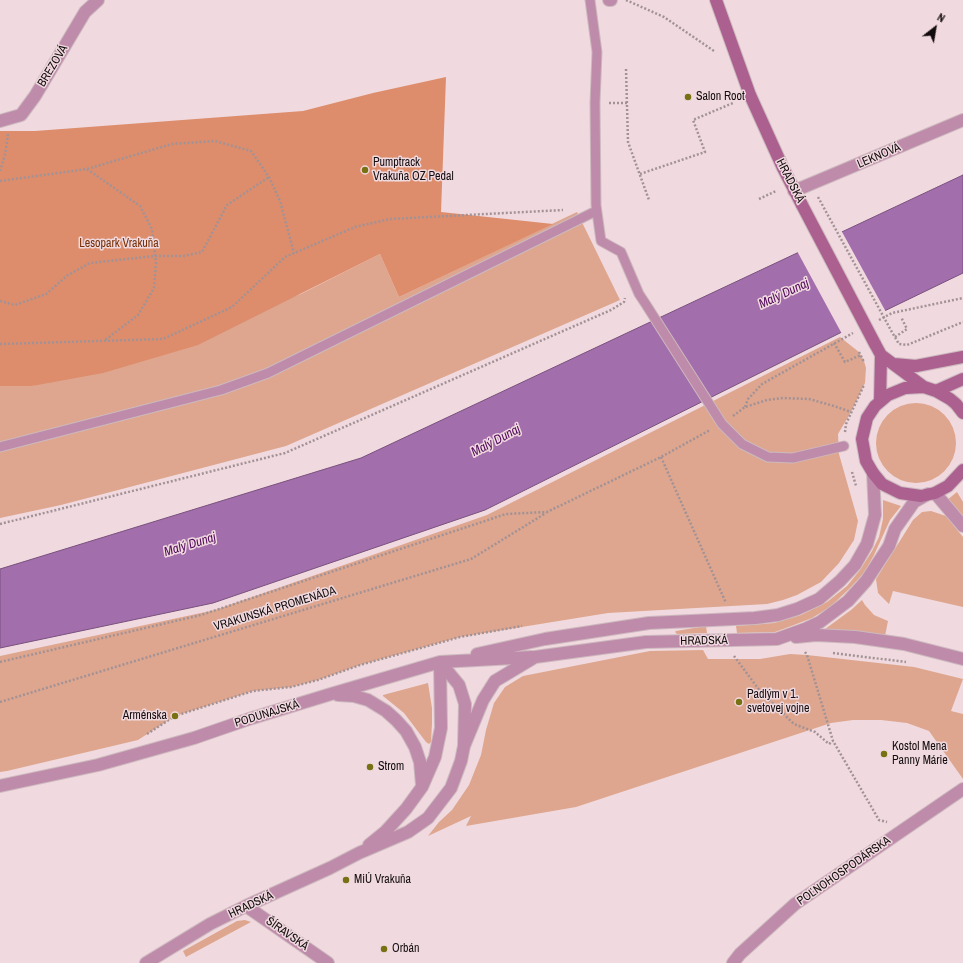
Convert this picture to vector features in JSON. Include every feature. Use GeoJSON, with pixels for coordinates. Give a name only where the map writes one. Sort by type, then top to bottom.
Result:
{"type":"FeatureCollection","features":[{"type":"Feature","properties":{"kind":"main road","name":"HRADSKÁ"},"geometry":{"type":"LineString","coordinates":[[716,0],[750,95],[794,192],[875,344],[881,355],[924,387]]}},
{"type":"Feature","properties":{"kind":"main road","name":"HRADSKÁ"},"geometry":{"type":"LineString","coordinates":[[880,401],[881,355]]}},
{"type":"Feature","properties":{"kind":"main road"},"geometry":{"type":"LineString","coordinates":[[894,364],[916,366],[963,357]]}},
{"type":"Feature","properties":{"kind":"main road"},"geometry":{"type":"LineString","coordinates":[[936,391],[963,380]]}},
{"type":"Feature","properties":{"kind":"main road"},"geometry":{"type":"LineString","coordinates":[[963,414],[950,398],[936,391],[924,387],[905,388],[896,391],[875,406],[867,418],[862,439],[866,461],[873,473],[882,484],[900,493],[914,496],[931,494],[948,486],[963,470]]}},
{"type":"Feature","properties":{"kind":"street","name":"BREZOVÁ"},"geometry":{"type":"LineString","coordinates":[[5,120],[21,115],[35,96],[85,12],[98,0]]}},
{"type":"Feature","properties":{"kind":"street","name":"LEKNOVÁ"},"geometry":{"type":"LineString","coordinates":[[794,192],[963,120]]}},
{"type":"Feature","properties":{"kind":"street","name":"HRADSKÁ"},"geometry":{"type":"LineString","coordinates":[[440,662],[545,639],[649,624],[778,615],[797,609],[819,598],[840,581],[855,565],[867,544],[875,515],[873,473]]}},
{"type":"Feature","properties":{"kind":"street","name":"HRADSKÁ"},"geometry":{"type":"LineString","coordinates":[[464,746],[483,700],[495,681],[535,657],[646,642],[777,639],[820,622],[848,601],[866,581],[889,546],[895,529],[914,502],[931,494]]}},
{"type":"Feature","properties":{"kind":"street"},"geometry":{"type":"LineString","coordinates":[[931,494],[963,526]]}},
{"type":"Feature","properties":{"kind":"street"},"geometry":{"type":"LineString","coordinates":[[777,639],[816,635],[855,637],[904,644],[963,659]]}},
{"type":"Feature","properties":{"kind":"street","name":"PODUNAJSKÁ"},"geometry":{"type":"LineString","coordinates":[[0,786],[98,765],[194,738],[249,719],[440,662],[535,657]]}},
{"type":"Feature","properties":{"kind":"street","name":"HRADSKÁ"},"geometry":{"type":"LineString","coordinates":[[146,963],[210,924],[359,853],[408,832],[428,818],[451,788],[461,761],[464,746],[465,704],[459,685],[440,662]]}},
{"type":"Feature","properties":{"kind":"street","name":"HRADSKÁ"},"geometry":{"type":"LineString","coordinates":[[359,853],[385,832],[406,809],[422,787],[435,757],[441,728],[440,662]]}},
{"type":"Feature","properties":{"kind":"street"},"geometry":{"type":"LineString","coordinates":[[331,694],[362,698],[386,711],[396,720],[406,731],[415,746],[420,762],[422,787]]}},
{"type":"Feature","properties":{"kind":"street","name":"POĽNOHOSPODÁRSKA"},"geometry":{"type":"LineString","coordinates":[[733,963],[740,954],[794,904],[963,789]]}},
{"type":"Feature","properties":{"kind":"street","name":"ŠÍRAVSKÁ"},"geometry":{"type":"LineString","coordinates":[[246,906],[328,963]]}},
{"type":"Feature","properties":{"kind":"lane"},"geometry":{"type":"LineString","coordinates":[[590,0],[596,52],[596,211],[601,242],[621,252],[645,303],[722,424],[742,444],[768,457],[793,458],[844,446]]}},
{"type":"Feature","properties":{"kind":"lane"},"geometry":{"type":"LineString","coordinates":[[0,447],[221,390],[268,373],[596,211]]}},
{"type":"Feature","properties":{"kind":"path"},"geometry":{"type":"LineString","coordinates":[[625,0],[664,17],[714,51]]}},
{"type":"Feature","properties":{"kind":"path"},"geometry":{"type":"LineString","coordinates":[[626,69],[628,142],[649,200]]}},
{"type":"Feature","properties":{"kind":"path"},"geometry":{"type":"LineString","coordinates":[[640,174],[705,152],[693,120],[733,103]]}},
{"type":"Feature","properties":{"kind":"path"},"geometry":{"type":"LineString","coordinates":[[0,171],[5,155],[5,120]]}},
{"type":"Feature","properties":{"kind":"path"},"geometry":{"type":"LineString","coordinates":[[0,180],[87,169],[172,144],[215,141],[251,151],[269,176],[280,201],[294,253]]}},
{"type":"Feature","properties":{"kind":"path"},"geometry":{"type":"LineString","coordinates":[[87,169],[140,206],[152,229],[155,256],[154,288],[138,315],[104,341]]}},
{"type":"Feature","properties":{"kind":"path"},"geometry":{"type":"LineString","coordinates":[[0,301],[16,305],[46,294],[68,275],[90,263],[155,256],[184,256],[202,252],[227,205],[269,176]]}},
{"type":"Feature","properties":{"kind":"path"},"geometry":{"type":"LineString","coordinates":[[758,199],[776,191]]}},
{"type":"Feature","properties":{"kind":"path"},"geometry":{"type":"LineString","coordinates":[[818,197],[899,344],[907,345],[963,322]]}},
{"type":"Feature","properties":{"kind":"path"},"geometry":{"type":"LineString","coordinates":[[0,344],[163,339],[232,307],[286,256],[355,227],[390,219],[566,210]]}},
{"type":"Feature","properties":{"kind":"path"},"geometry":{"type":"LineString","coordinates":[[0,524],[285,453],[611,310],[624,302],[625,296]]}},
{"type":"Feature","properties":{"kind":"path"},"geometry":{"type":"LineString","coordinates":[[872,323],[892,313],[963,298]]}},
{"type":"Feature","properties":{"kind":"path"},"geometry":{"type":"LineString","coordinates":[[894,335],[907,329],[901,317]]}},
{"type":"Feature","properties":{"kind":"path"},"geometry":{"type":"LineString","coordinates":[[851,412],[809,399],[783,398],[767,400],[745,407],[748,399],[762,384],[859,330]]}},
{"type":"Feature","properties":{"kind":"path"},"geometry":{"type":"LineString","coordinates":[[834,343],[845,362],[860,353],[866,368]]}},
{"type":"Feature","properties":{"kind":"path"},"geometry":{"type":"LineString","coordinates":[[844,446],[846,424],[865,383]]}},
{"type":"Feature","properties":{"kind":"path","name":"VRAKUNSKÁ PROMENÁDA"},"geometry":{"type":"LineString","coordinates":[[0,702],[471,559],[547,512],[661,457],[722,424]]}},
{"type":"Feature","properties":{"kind":"path"},"geometry":{"type":"LineString","coordinates":[[661,457],[727,606]]}},
{"type":"Feature","properties":{"kind":"path"},"geometry":{"type":"LineString","coordinates":[[852,471],[858,493]]}},
{"type":"Feature","properties":{"kind":"path"},"geometry":{"type":"LineString","coordinates":[[0,662],[201,615],[506,514],[547,512]]}},
{"type":"Feature","properties":{"kind":"path"},"geometry":{"type":"LineString","coordinates":[[810,650],[803,650],[807,655],[833,741],[879,820],[891,823]]}},
{"type":"Feature","properties":{"kind":"path"},"geometry":{"type":"LineString","coordinates":[[731,651],[760,691],[794,724],[815,732],[829,744],[833,741]]}},
{"type":"Feature","properties":{"kind":"path"},"geometry":{"type":"LineString","coordinates":[[825,652],[908,662]]}},
{"type":"Feature","properties":{"kind":"shaded area"},"geometry":{"type":"Polygon","coordinates":[[[577,212],[620,300],[286,446],[61,505],[0,518],[0,386],[32,386],[301,294],[380,254],[399,297],[577,212]]]}},
{"type":"Feature","properties":{"kind":"shaded area"},"geometry":{"type":"Polygon","coordinates":[[[840,337],[859,352],[866,368],[865,383],[838,434],[839,454],[858,521],[854,540],[839,563],[821,582],[797,595],[767,604],[608,613],[460,637],[360,665],[318,680],[291,687],[253,691],[175,716],[138,740],[0,772],[0,656],[215,610],[487,515],[840,337]]]}},
{"type":"Feature","properties":{"kind":"shaded area"},"geometry":{"type":"Polygon","coordinates":[[[908,403],[924,403],[945,414],[956,435],[956,451],[945,472],[924,483],[908,483],[894,477],[887,472],[882,465],[876,451],[876,435],[882,421],[887,414],[894,409],[908,403]]]}},
{"type":"Feature","properties":{"kind":"shaded area"},"geometry":{"type":"Polygon","coordinates":[[[957,492],[963,502],[963,517],[947,500],[957,492]]]}},
{"type":"Feature","properties":{"kind":"shaded area"},"geometry":{"type":"Polygon","coordinates":[[[883,500],[901,506],[890,520],[864,573],[830,607],[812,618],[775,632],[737,633],[736,626],[774,623],[801,615],[827,602],[847,586],[860,570],[879,537],[883,519],[883,500]]]}},
{"type":"Feature","properties":{"kind":"shaded area"},"geometry":{"type":"Polygon","coordinates":[[[931,511],[946,516],[963,537],[963,607],[893,591],[889,604],[878,593],[876,579],[913,520],[922,512],[931,511]]]}},
{"type":"Feature","properties":{"kind":"shaded area"},"geometry":{"type":"Polygon","coordinates":[[[862,600],[874,615],[888,621],[885,636],[825,629],[851,610],[862,600]]]}},
{"type":"Feature","properties":{"kind":"shaded area"},"geometry":{"type":"Polygon","coordinates":[[[706,626],[707,633],[677,634],[675,632],[676,631],[706,626]]]}},
{"type":"Feature","properties":{"kind":"shaded area"},"geometry":{"type":"Polygon","coordinates":[[[703,650],[708,659],[760,659],[790,654],[807,655],[914,667],[963,679],[951,711],[963,714],[963,779],[929,731],[907,723],[881,720],[853,720],[831,723],[576,807],[466,826],[471,816],[428,836],[439,822],[452,810],[469,785],[481,755],[486,730],[494,703],[505,687],[523,676],[650,651],[703,650]]]}},
{"type":"Feature","properties":{"kind":"shaded area"},"geometry":{"type":"Polygon","coordinates":[[[428,683],[432,708],[431,742],[429,744],[404,713],[383,696],[428,683]]]}},
{"type":"Feature","properties":{"kind":"shaded area"},"geometry":{"type":"Polygon","coordinates":[[[245,920],[251,922],[186,957],[183,951],[237,921],[245,920]]]}},
{"type":"Feature","properties":{"kind":"green space","name":"Lesopark Vrakuňa"},"geometry":{"type":"Polygon","coordinates":[[[446,77],[441,212],[553,224],[399,297],[380,254],[198,345],[103,373],[32,386],[0,386],[0,131],[35,131],[303,111],[373,93],[446,77]]]}},
{"type":"Feature","properties":{"kind":"water","name":"Malý Dunaj"},"geometry":{"type":"Polygon","coordinates":[[[963,175],[963,273],[485,510],[213,603],[0,648],[0,569],[361,458],[963,175]]]}},
{"type":"Feature","properties":{"kind":"pier"},"geometry":{"type":"Polygon","coordinates":[[[841,230],[886,312],[842,334],[797,251],[841,230]]]}},
{"type":"Feature","properties":{"kind":"place","name":"Salon Root"},"geometry":{"type":"Point","coordinates":[688,97]}},
{"type":"Feature","properties":{"kind":"place","name":"Pumptrack Vrakuňa OZ Pedal"},"geometry":{"type":"Point","coordinates":[365,170]}},
{"type":"Feature","properties":{"kind":"place","name":"Padlým v 1. svetovej vojne"},"geometry":{"type":"Point","coordinates":[739,702]}},
{"type":"Feature","properties":{"kind":"place","name":"Arménska"},"geometry":{"type":"Point","coordinates":[175,716]}},
{"type":"Feature","properties":{"kind":"place","name":"Kostol Mena Panny Márie"},"geometry":{"type":"Point","coordinates":[884,754]}},
{"type":"Feature","properties":{"kind":"place","name":"Strom"},"geometry":{"type":"Point","coordinates":[370,767]}},
{"type":"Feature","properties":{"kind":"place","name":"MiÚ Vrakuňa"},"geometry":{"type":"Point","coordinates":[346,880]}},
{"type":"Feature","properties":{"kind":"place","name":"Orbán"},"geometry":{"type":"Point","coordinates":[384,949]}}]}
